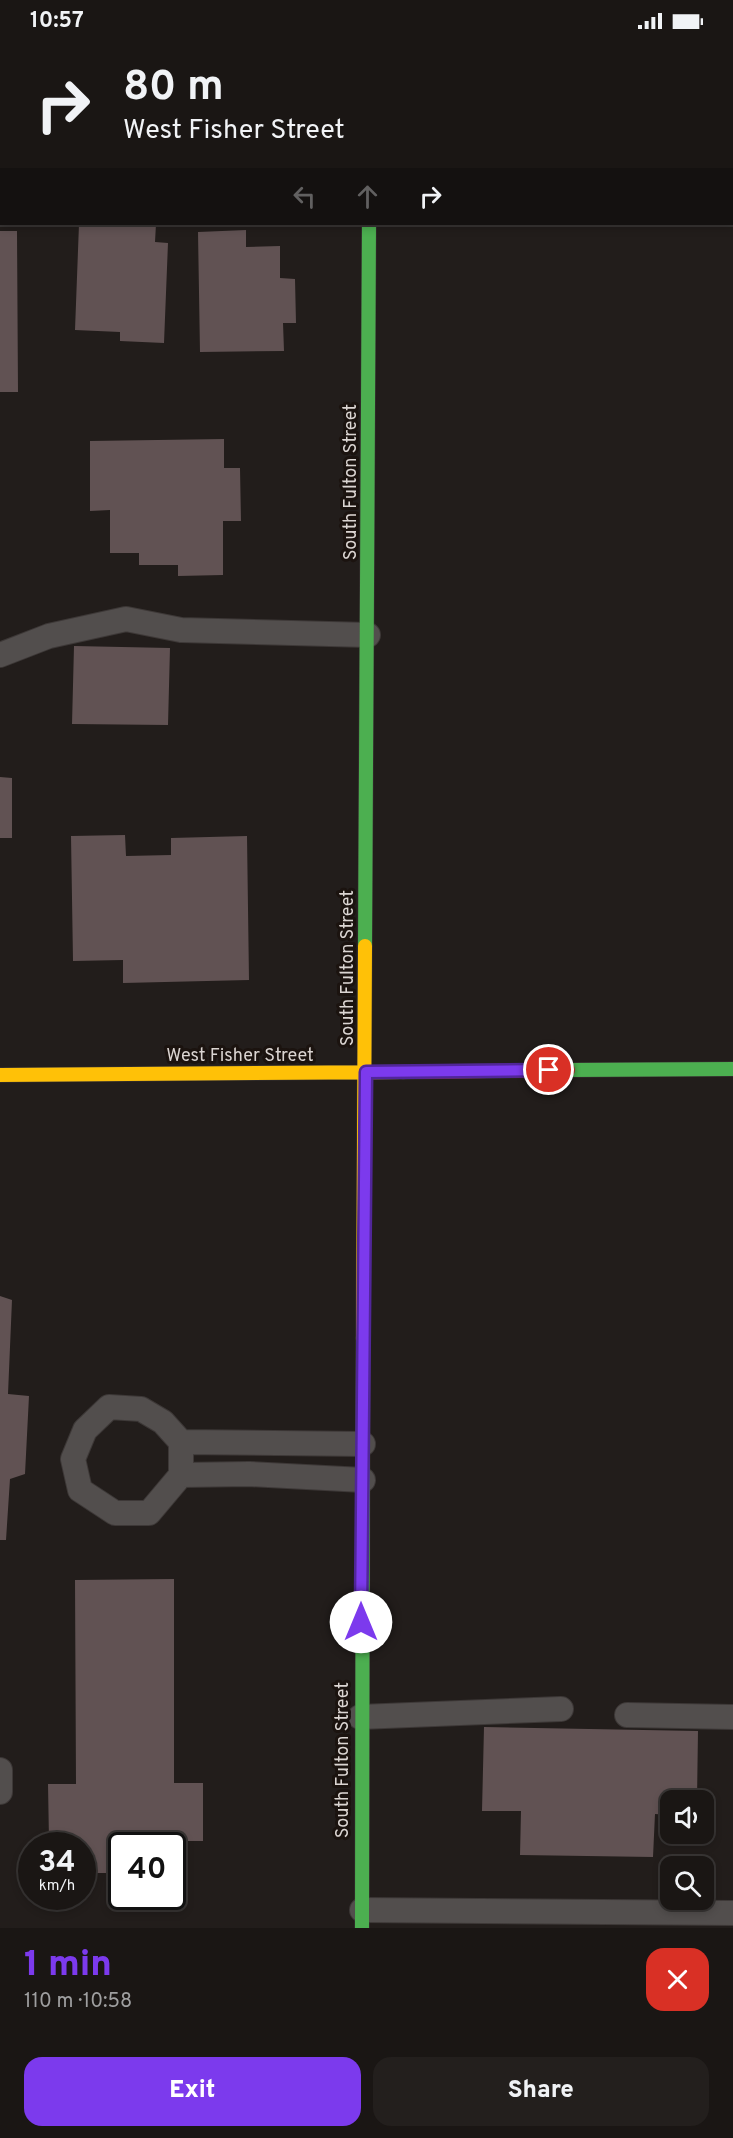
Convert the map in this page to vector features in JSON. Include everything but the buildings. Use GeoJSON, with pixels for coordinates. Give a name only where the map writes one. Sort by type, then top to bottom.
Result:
{"type":"FeatureCollection","features":[{"type":"Feature","properties":{"kind":"street","name":"South Fulton Street"},"geometry":{"type":"LineString","coordinates":[[362,1919],[360,1717],[366,1072],[369,225]]}},
{"type":"Feature","properties":{"kind":"street","name":"West Fisher Street"},"geometry":{"type":"LineString","coordinates":[[0,1075],[733,1069]]}},
{"type":"Feature","properties":{"kind":"lane"},"geometry":{"type":"LineString","coordinates":[[0,655],[49,636],[126,619],[181,630],[368,635]]}},
{"type":"Feature","properties":{"kind":"lane"},"geometry":{"type":"LineString","coordinates":[[109,1407],[141,1409],[163,1422],[181,1442],[181,1475],[149,1513],[115,1513],[80,1490],[73,1458],[85,1430],[109,1407]]}},
{"type":"Feature","properties":{"kind":"lane"},"geometry":{"type":"LineString","coordinates":[[181,1442],[363,1444]]}},
{"type":"Feature","properties":{"kind":"lane"},"geometry":{"type":"LineString","coordinates":[[181,1475],[249,1474],[363,1480]]}},
{"type":"Feature","properties":{"kind":"lane"},"geometry":{"type":"LineString","coordinates":[[360,1717],[561,1709]]}},
{"type":"Feature","properties":{"kind":"lane"},"geometry":{"type":"LineString","coordinates":[[627,1715],[733,1717]]}},
{"type":"Feature","properties":{"kind":"lane"},"geometry":{"type":"LineString","coordinates":[[0,1770],[0,1792]]}},
{"type":"Feature","properties":{"kind":"lane"},"geometry":{"type":"LineString","coordinates":[[362,1919],[733,1913]]}},
{"type":"Feature","properties":{"kind":"traffic: fast"},"geometry":{"type":"LineString","coordinates":[[365,946],[369,225]]}},
{"type":"Feature","properties":{"kind":"traffic: fast"},"geometry":{"type":"LineString","coordinates":[[568,1070],[733,1069]]}},
{"type":"Feature","properties":{"kind":"traffic: fast"},"geometry":{"type":"LineString","coordinates":[[362,1928],[363,1338]]}},
{"type":"Feature","properties":{"kind":"traffic: slow"},"geometry":{"type":"LineString","coordinates":[[363,1338],[365,946]]}},
{"type":"Feature","properties":{"kind":"traffic: slow"},"geometry":{"type":"LineString","coordinates":[[0,1075],[403,1072]]}},
{"type":"Feature","properties":{"kind":"traffic: jam"},"geometry":{"type":"LineString","coordinates":[[403,1072],[568,1070]]}},
{"type":"Feature","properties":{"kind":"route"},"geometry":{"type":"LineString","coordinates":[[361,1622],[366,1072],[549,1070]]}}]}
